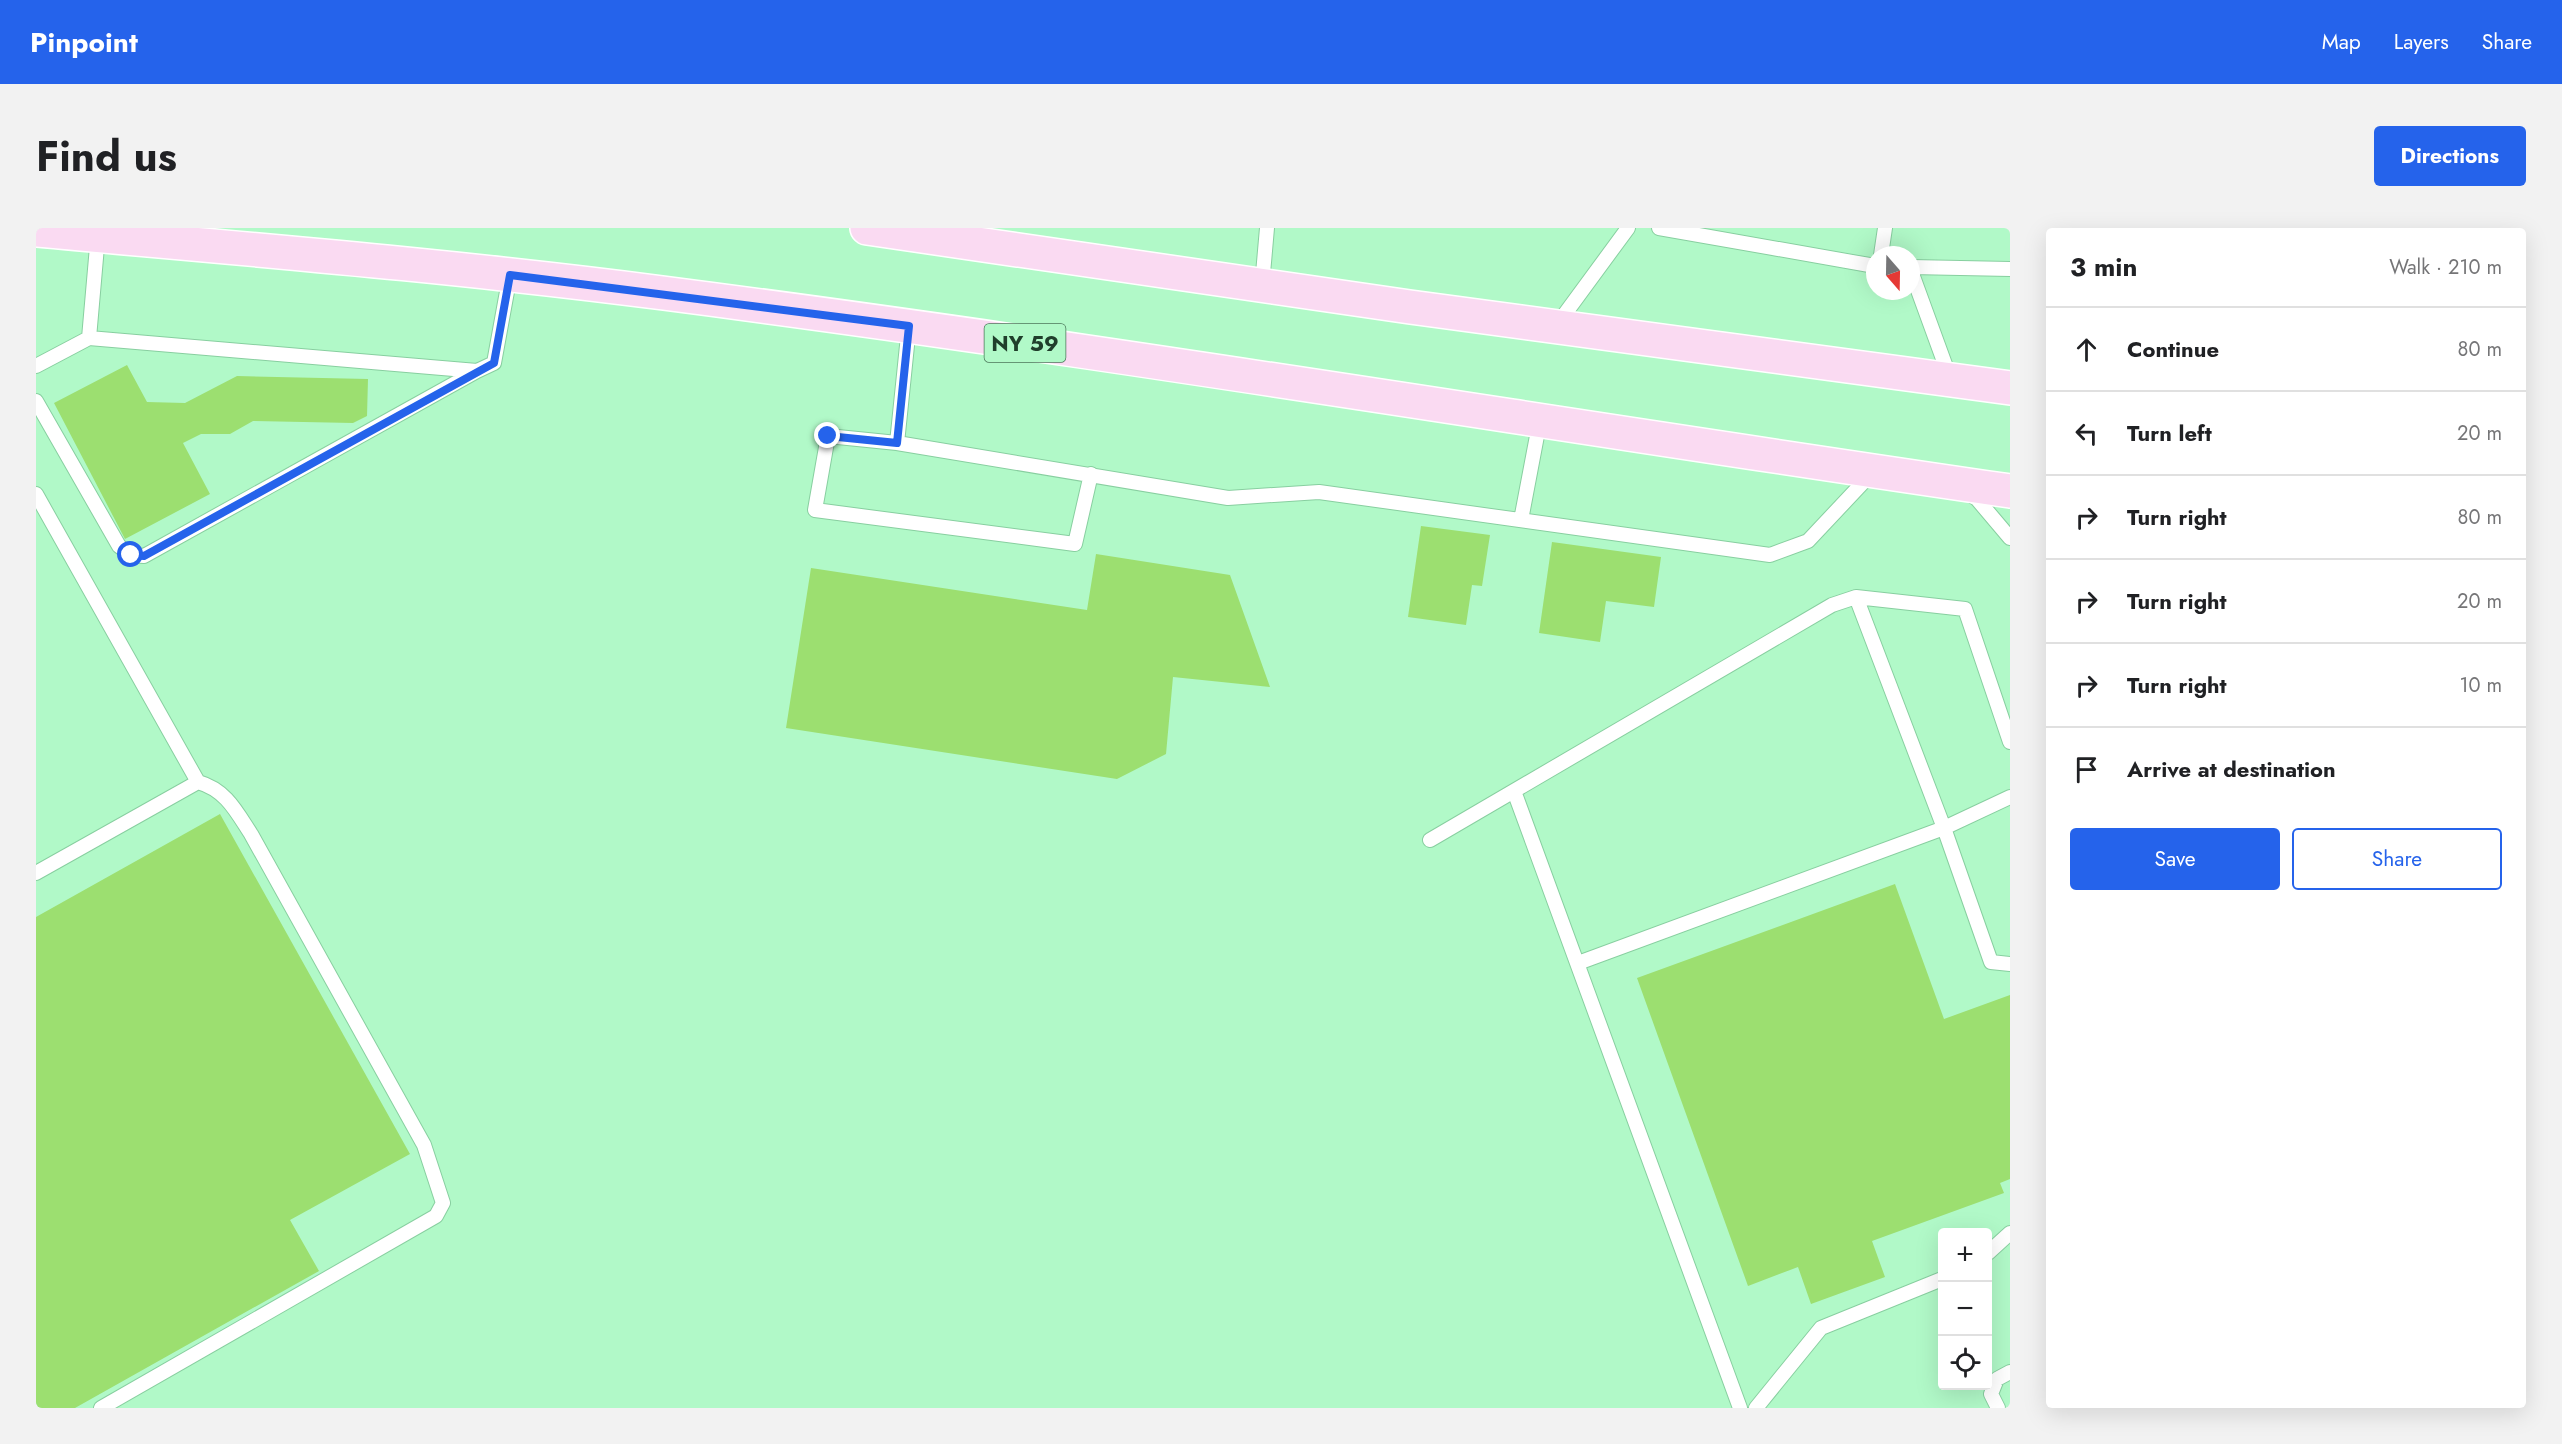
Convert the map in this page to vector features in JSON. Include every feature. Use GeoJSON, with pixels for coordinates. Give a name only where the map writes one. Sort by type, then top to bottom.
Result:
{"type":"FeatureCollection","features":[{"type":"Feature","properties":{"kind":"main road"},"geometry":{"type":"LineString","coordinates":[[867,228],[2010,388]]}},
{"type":"Feature","properties":{"kind":"main road","name":"NY 59"},"geometry":{"type":"LineString","coordinates":[[36,230],[510,275],[909,326],[2010,490]]}},
{"type":"Feature","properties":{"kind":"lane"},"geometry":{"type":"LineString","coordinates":[[1262,285],[1267,228]]}},
{"type":"Feature","properties":{"kind":"lane"},"geometry":{"type":"LineString","coordinates":[[1556,326],[1628,228]]}},
{"type":"Feature","properties":{"kind":"lane"},"geometry":{"type":"LineString","coordinates":[[1659,228],[1866,264]]}},
{"type":"Feature","properties":{"kind":"lane"},"geometry":{"type":"LineString","coordinates":[[1882,246],[1885,228]]}},
{"type":"Feature","properties":{"kind":"lane"},"geometry":{"type":"LineString","coordinates":[[89,338],[98,235]]}},
{"type":"Feature","properties":{"kind":"lane"},"geometry":{"type":"LineString","coordinates":[[1920,269],[2010,269]]}},
{"type":"Feature","properties":{"kind":"lane"},"geometry":{"type":"LineString","coordinates":[[36,401],[119,546],[131,555],[144,556],[494,363],[510,275]]}},
{"type":"Feature","properties":{"kind":"lane"},"geometry":{"type":"LineString","coordinates":[[1920,295],[1950,380]]}},
{"type":"Feature","properties":{"kind":"lane"},"geometry":{"type":"LineString","coordinates":[[897,443],[909,326]]}},
{"type":"Feature","properties":{"kind":"lane"},"geometry":{"type":"LineString","coordinates":[[36,366],[89,338],[477,371]]}},
{"type":"Feature","properties":{"kind":"lane"},"geometry":{"type":"LineString","coordinates":[[1521,520],[1540,420]]}},
{"type":"Feature","properties":{"kind":"lane"},"geometry":{"type":"LineString","coordinates":[[1091,474],[1075,544],[815,510],[828,436],[897,443],[1091,474],[1228,498],[1318,492],[1770,555],[1808,541],[1875,470]]}},
{"type":"Feature","properties":{"kind":"lane"},"geometry":{"type":"LineString","coordinates":[[1947,482],[1977,500],[2010,538]]}},
{"type":"Feature","properties":{"kind":"lane"},"geometry":{"type":"LineString","coordinates":[[36,494],[198,782],[221,792],[251,834],[424,1145],[443,1203],[436,1216],[101,1408]]}},
{"type":"Feature","properties":{"kind":"lane"},"geometry":{"type":"LineString","coordinates":[[1856,597],[1944,828],[1991,962],[2010,964]]}},
{"type":"Feature","properties":{"kind":"lane"},"geometry":{"type":"LineString","coordinates":[[1430,840],[1832,605],[1856,597],[1965,609],[2010,742]]}},
{"type":"Feature","properties":{"kind":"lane"},"geometry":{"type":"LineString","coordinates":[[36,873],[198,782]]}},
{"type":"Feature","properties":{"kind":"lane"},"geometry":{"type":"LineString","coordinates":[[1514,791],[1740,1408]]}},
{"type":"Feature","properties":{"kind":"lane"},"geometry":{"type":"LineString","coordinates":[[1578,963],[1944,828],[2010,797]]}},
{"type":"Feature","properties":{"kind":"lane"},"geometry":{"type":"LineString","coordinates":[[1992,1249],[2010,1233]]}},
{"type":"Feature","properties":{"kind":"lane"},"geometry":{"type":"LineString","coordinates":[[1756,1408],[1821,1328],[1938,1281]]}},
{"type":"Feature","properties":{"kind":"lane"},"geometry":{"type":"LineString","coordinates":[[1998,1408],[1991,1394],[1997,1379],[2010,1372]]}},
{"type":"Feature","properties":{"kind":"building"},"geometry":{"type":"Polygon","coordinates":[[[127,365],[147,402],[185,403],[237,376],[368,379],[367,416],[353,423],[253,421],[230,434],[201,434],[183,443],[210,494],[125,539],[54,403],[127,365]]]}},
{"type":"Feature","properties":{"kind":"building"},"geometry":{"type":"Polygon","coordinates":[[[1421,526],[1490,535],[1482,586],[1472,585],[1466,625],[1408,617],[1421,526]]]}},
{"type":"Feature","properties":{"kind":"building"},"geometry":{"type":"Polygon","coordinates":[[[1552,542],[1661,557],[1654,607],[1606,601],[1600,642],[1539,633],[1552,542]]]}},
{"type":"Feature","properties":{"kind":"building"},"geometry":{"type":"Polygon","coordinates":[[[1096,554],[1230,575],[1270,687],[1173,677],[1166,754],[1117,779],[786,728],[811,568],[1087,610],[1096,554]]]}},
{"type":"Feature","properties":{"kind":"building"},"geometry":{"type":"Polygon","coordinates":[[[220,814],[410,1154],[290,1220],[319,1271],[75,1408],[36,1408],[36,917],[220,814]]]}},
{"type":"Feature","properties":{"kind":"building"},"geometry":{"type":"Polygon","coordinates":[[[1895,884],[1944,1019],[2010,995],[2010,1179],[2000,1183],[2004,1193],[1872,1241],[1885,1277],[1811,1304],[1798,1267],[1748,1286],[1637,978],[1895,884]]]}},
{"type":"Feature","properties":{"kind":"route"},"geometry":{"type":"LineString","coordinates":[[131,555],[144,556],[494,363],[510,275],[909,326],[897,443],[828,436]]}}]}
